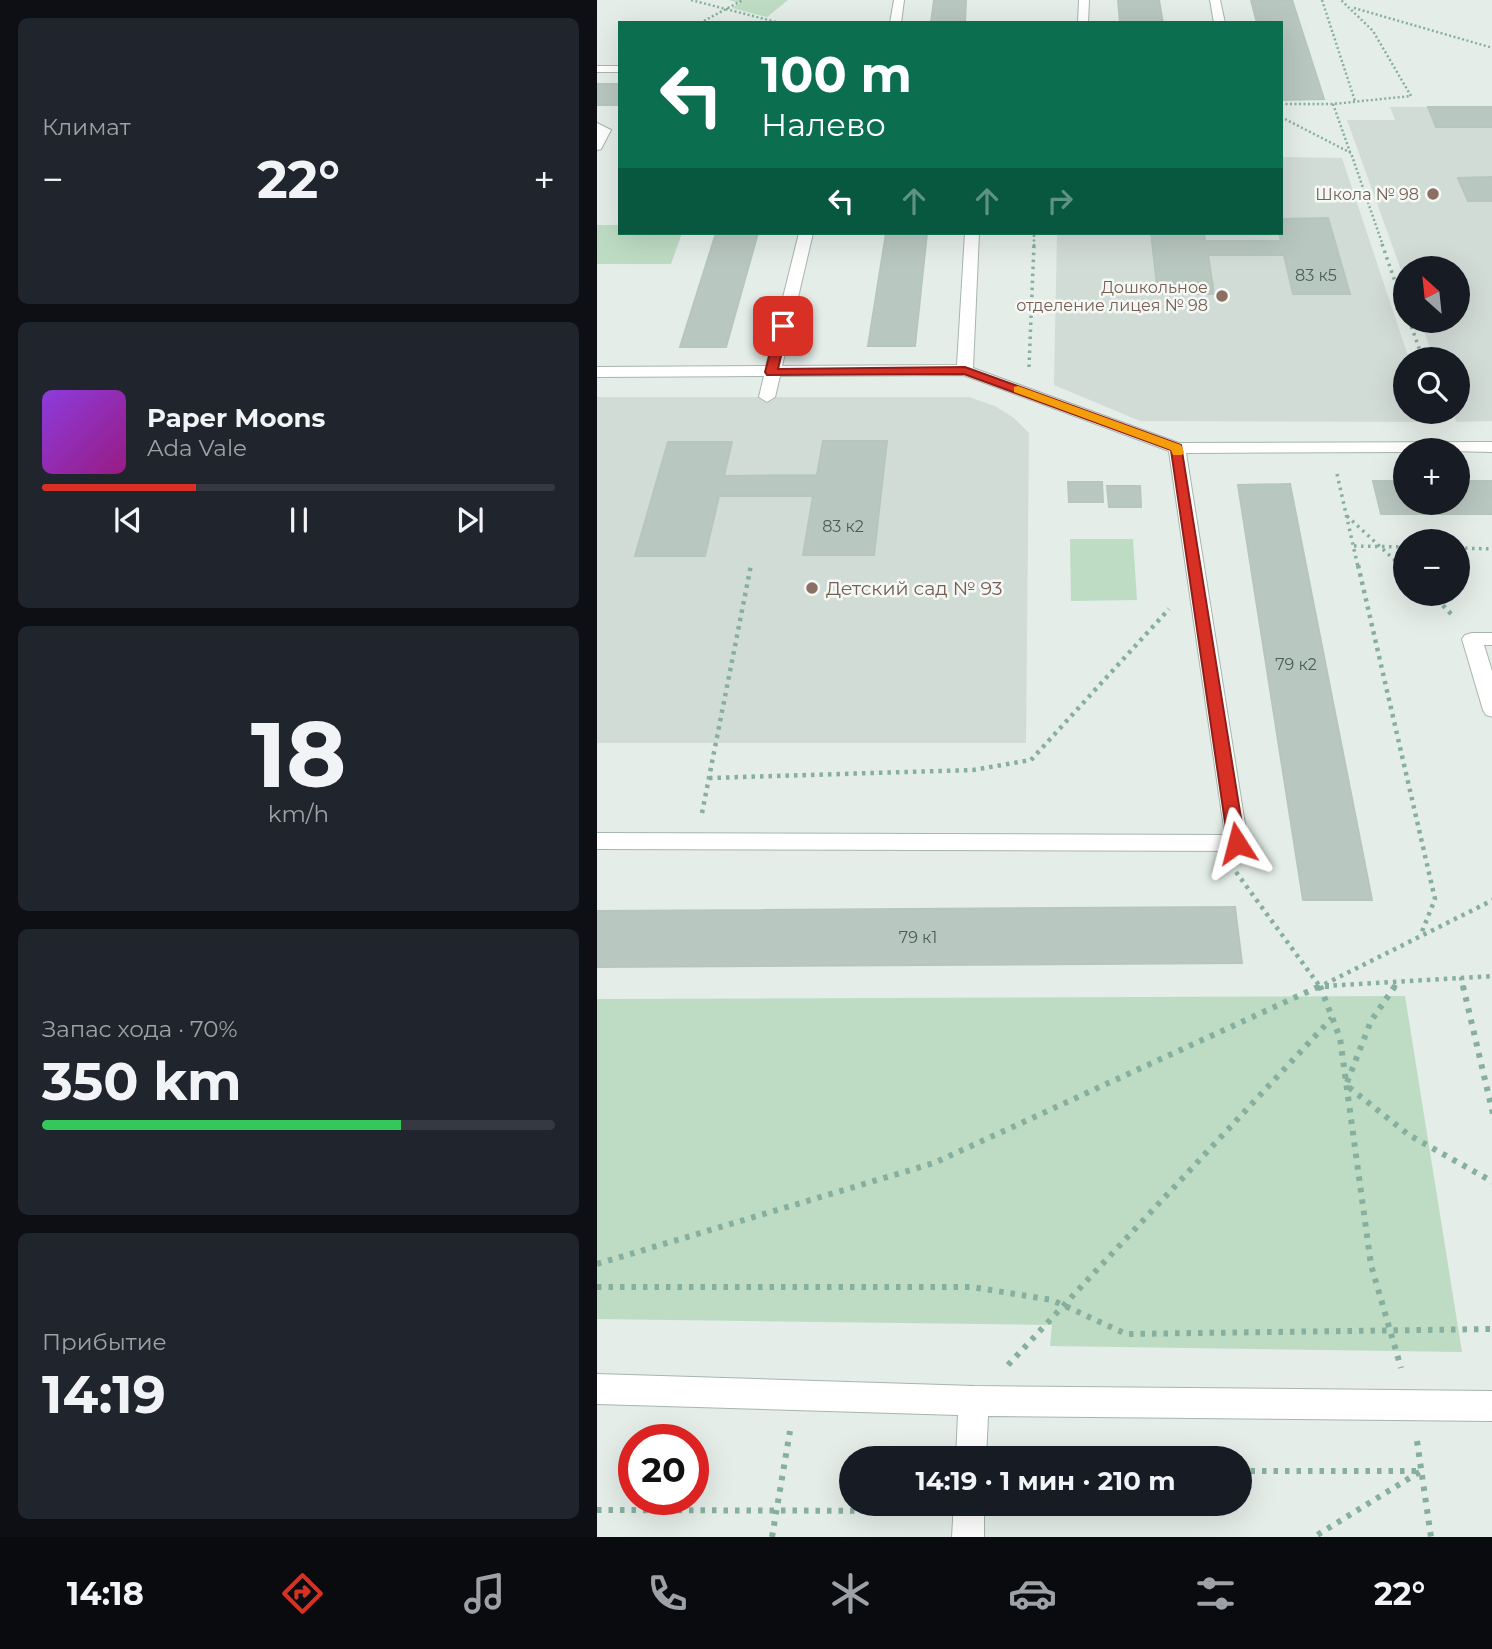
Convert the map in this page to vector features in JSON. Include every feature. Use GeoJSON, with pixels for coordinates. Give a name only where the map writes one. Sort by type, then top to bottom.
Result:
{"type":"FeatureCollection","features":[{"type":"Feature","properties":{"kind":"lane"},"geometry":{"type":"LineString","coordinates":[[895,21],[899,0]]}},
{"type":"Feature","properties":{"kind":"lane"},"geometry":{"type":"LineString","coordinates":[[1083,0],[1083,21]]}},
{"type":"Feature","properties":{"kind":"lane"},"geometry":{"type":"LineString","coordinates":[[1215,0],[1220,21]]}},
{"type":"Feature","properties":{"kind":"lane"},"geometry":{"type":"LineString","coordinates":[[597,69],[618,69]]}},
{"type":"Feature","properties":{"kind":"lane"},"geometry":{"type":"LineString","coordinates":[[597,127],[605,130],[597,146]]}},
{"type":"Feature","properties":{"kind":"lane"},"geometry":{"type":"LineString","coordinates":[[767,397],[805,235]]}},
{"type":"Feature","properties":{"kind":"lane"},"geometry":{"type":"LineString","coordinates":[[965,370],[972,235]]}},
{"type":"Feature","properties":{"kind":"lane"},"geometry":{"type":"LineString","coordinates":[[597,372],[965,370],[1177,448],[1492,447]]}},
{"type":"Feature","properties":{"kind":"lane"},"geometry":{"type":"LineString","coordinates":[[597,841],[1237,843],[1177,448]]}},
{"type":"Feature","properties":{"kind":"lane"},"geometry":{"type":"LineString","coordinates":[[1492,639],[1472,639],[1492,710]]}},
{"type":"Feature","properties":{"kind":"lane"},"geometry":{"type":"LineString","coordinates":[[597,1389],[974,1401],[1492,1406]]}},
{"type":"Feature","properties":{"kind":"lane"},"geometry":{"type":"LineString","coordinates":[[972,1446],[974,1401]]}},
{"type":"Feature","properties":{"kind":"path"},"geometry":{"type":"LineString","coordinates":[[691,0],[772,21]]}},
{"type":"Feature","properties":{"kind":"path"},"geometry":{"type":"LineString","coordinates":[[704,21],[743,0]]}},
{"type":"Feature","properties":{"kind":"path"},"geometry":{"type":"LineString","coordinates":[[1322,0],[1355,101]]}},
{"type":"Feature","properties":{"kind":"path"},"geometry":{"type":"LineString","coordinates":[[1341,0],[1354,8],[1492,48]]}},
{"type":"Feature","properties":{"kind":"path"},"geometry":{"type":"LineString","coordinates":[[1283,104],[1333,104],[1411,96],[1387,52],[1354,8]]}},
{"type":"Feature","properties":{"kind":"path"},"geometry":{"type":"LineString","coordinates":[[1333,104],[1393,275]]}},
{"type":"Feature","properties":{"kind":"path"},"geometry":{"type":"LineString","coordinates":[[1283,118],[1351,153]]}},
{"type":"Feature","properties":{"kind":"path"},"geometry":{"type":"LineString","coordinates":[[1034,235],[1029,375],[1051,402]]}},
{"type":"Feature","properties":{"kind":"path"},"geometry":{"type":"LineString","coordinates":[[1331,448],[1435,899],[1421,935]]}},
{"type":"Feature","properties":{"kind":"path"},"geometry":{"type":"LineString","coordinates":[[1347,515],[1393,558]]}},
{"type":"Feature","properties":{"kind":"path"},"geometry":{"type":"LineString","coordinates":[[1354,546],[1393,547]]}},
{"type":"Feature","properties":{"kind":"path"},"geometry":{"type":"LineString","coordinates":[[1470,548],[1492,549]]}},
{"type":"Feature","properties":{"kind":"path"},"geometry":{"type":"LineString","coordinates":[[697,841],[751,565]]}},
{"type":"Feature","properties":{"kind":"path"},"geometry":{"type":"LineString","coordinates":[[710,778],[973,770],[1031,760],[1197,579]]}},
{"type":"Feature","properties":{"kind":"path"},"geometry":{"type":"LineString","coordinates":[[1215,843],[1320,986],[1340,1038],[1371,1265],[1388,1329],[1413,1405],[1431,1537]]}},
{"type":"Feature","properties":{"kind":"path"},"geometry":{"type":"LineString","coordinates":[[597,1264],[934,1163],[1320,986],[1492,900]]}},
{"type":"Feature","properties":{"kind":"path"},"geometry":{"type":"LineString","coordinates":[[1320,986],[1492,976]]}},
{"type":"Feature","properties":{"kind":"path"},"geometry":{"type":"LineString","coordinates":[[1461,977],[1492,1114]]}},
{"type":"Feature","properties":{"kind":"path"},"geometry":{"type":"LineString","coordinates":[[1346,1085],[1371,1021],[1399,981]]}},
{"type":"Feature","properties":{"kind":"path"},"geometry":{"type":"LineString","coordinates":[[974,1401],[1332,1017]]}},
{"type":"Feature","properties":{"kind":"path"},"geometry":{"type":"LineString","coordinates":[[1346,1085],[1410,1135],[1492,1182]]}},
{"type":"Feature","properties":{"kind":"path"},"geometry":{"type":"LineString","coordinates":[[597,1287],[972,1287],[1016,1291],[1064,1304],[1110,1330],[1126,1334],[1492,1329]]}},
{"type":"Feature","properties":{"kind":"path"},"geometry":{"type":"LineString","coordinates":[[771,1537],[796,1396]]}},
{"type":"Feature","properties":{"kind":"path"},"geometry":{"type":"LineString","coordinates":[[1252,1471],[1421,1471]]}},
{"type":"Feature","properties":{"kind":"path"},"geometry":{"type":"LineString","coordinates":[[1314,1537],[1421,1471]]}},
{"type":"Feature","properties":{"kind":"path"},"geometry":{"type":"LineString","coordinates":[[597,1510],[776,1510],[969,1517]]}},
{"type":"Feature","properties":{"kind":"shaded area","name":"Школа № 98"},"geometry":{"type":"Polygon","coordinates":[[[1390,107],[1492,107],[1492,421],[1470,422],[1470,347],[1430,347],[1425,333],[1470,333],[1470,256],[1396,256],[1347,120],[1395,120],[1390,107]]]}},
{"type":"Feature","properties":{"kind":"shaded area","name":"Дошкольное отделение лицея № 98"},"geometry":{"type":"Polygon","coordinates":[[[1283,157],[1342,158],[1393,311],[1393,333],[1400,333],[1405,347],[1393,347],[1393,422],[1140,421],[1054,385],[1057,235],[1283,235],[1283,157]]]}},
{"type":"Feature","properties":{"kind":"shaded area","name":"Детский сад № 93"},"geometry":{"type":"Polygon","coordinates":[[[597,397],[969,397],[995,406],[1014,418],[1029,433],[1026,743],[597,743],[597,397]]]}},
{"type":"Feature","properties":{"kind":"green space"},"geometry":{"type":"Polygon","coordinates":[[[728,0],[788,0],[767,17],[732,8],[740,3],[728,0]]]}},
{"type":"Feature","properties":{"kind":"green space"},"geometry":{"type":"Polygon","coordinates":[[[597,225],[618,225],[618,235],[681,235],[671,264],[597,264],[597,225]]]}},
{"type":"Feature","properties":{"kind":"green space"},"geometry":{"type":"Polygon","coordinates":[[[1070,539],[1133,539],[1137,600],[1071,601],[1070,539]]]}},
{"type":"Feature","properties":{"kind":"green space"},"geometry":{"type":"Polygon","coordinates":[[[1405,996],[1462,1352],[1050,1346],[1052,1325],[597,1319],[597,999],[1405,996]]]}},
{"type":"Feature","properties":{"kind":"building"},"geometry":{"type":"Polygon","coordinates":[[[934,0],[966,0],[965,21],[931,21],[934,0]]]}},
{"type":"Feature","properties":{"kind":"building"},"geometry":{"type":"Polygon","coordinates":[[[1118,0],[1159,0],[1163,21],[1120,21],[1118,0]]]}},
{"type":"Feature","properties":{"kind":"building"},"geometry":{"type":"Polygon","coordinates":[[[1251,0],[1292,0],[1324,99],[1283,100],[1283,21],[1256,21],[1251,0]]]}},
{"type":"Feature","properties":{"kind":"building"},"geometry":{"type":"Polygon","coordinates":[[[597,84],[618,84],[618,105],[597,105],[597,84]]]}},
{"type":"Feature","properties":{"kind":"building"},"geometry":{"type":"Polygon","coordinates":[[[1428,107],[1493,107],[1493,127],[1436,127],[1428,107]]]}},
{"type":"Feature","properties":{"kind":"building"},"geometry":{"type":"Polygon","coordinates":[[[1493,177],[1493,201],[1468,201],[1458,178],[1493,177]]]}},
{"type":"Feature","properties":{"kind":"building"},"geometry":{"type":"Polygon","coordinates":[[[1328,218],[1350,294],[1293,294],[1284,255],[1208,255],[1214,294],[1158,294],[1151,235],[1204,235],[1205,241],[1281,241],[1283,219],[1328,218]]]}},
{"type":"Feature","properties":{"kind":"building"},"geometry":{"type":"Polygon","coordinates":[[[715,235],[757,235],[726,347],[680,347],[715,235]]]}},
{"type":"Feature","properties":{"kind":"building"},"geometry":{"type":"Polygon","coordinates":[[[886,235],[927,235],[915,346],[868,346],[886,235]]]}},
{"type":"Feature","properties":{"kind":"building"},"geometry":{"type":"Polygon","coordinates":[[[823,441],[887,441],[874,555],[803,555],[813,496],[719,496],[705,556],[635,556],[668,442],[732,442],[724,476],[817,475],[823,441]]]}},
{"type":"Feature","properties":{"kind":"building"},"geometry":{"type":"Polygon","coordinates":[[[1373,481],[1393,481],[1393,514],[1381,514],[1373,481]]]}},
{"type":"Feature","properties":{"kind":"building"},"geometry":{"type":"Polygon","coordinates":[[[1470,481],[1493,481],[1493,514],[1470,514],[1470,481]]]}},
{"type":"Feature","properties":{"kind":"building"},"geometry":{"type":"Polygon","coordinates":[[[1068,482],[1102,482],[1103,502],[1069,502],[1068,482]]]}},
{"type":"Feature","properties":{"kind":"building"},"geometry":{"type":"Polygon","coordinates":[[[1290,484],[1372,900],[1303,900],[1238,485],[1290,484]]]}},
{"type":"Feature","properties":{"kind":"building"},"geometry":{"type":"Polygon","coordinates":[[[1107,486],[1140,486],[1141,507],[1109,507],[1107,486]]]}},
{"type":"Feature","properties":{"kind":"building"},"geometry":{"type":"Polygon","coordinates":[[[1235,907],[1242,963],[597,967],[597,911],[1235,907]]]}},
{"type":"Feature","properties":{"kind":"slow traffic"},"geometry":{"type":"LineString","coordinates":[[1018,390],[1177,448],[1177,452]]}},
{"type":"Feature","properties":{"kind":"place","name":"Школа № 98"},"geometry":{"type":"Point","coordinates":[1433,194]}},
{"type":"Feature","properties":{"kind":"place","name":"Дошкольное отделение лицея № 98"},"geometry":{"type":"Point","coordinates":[1222,296]}},
{"type":"Feature","properties":{"kind":"place","name":"Детский сад № 93"},"geometry":{"type":"Point","coordinates":[812,588]}},
{"type":"Feature","properties":{"kind":"route"},"geometry":{"type":"LineString","coordinates":[[783,326],[771,372],[965,370],[1177,448],[1237,843]]}}]}
